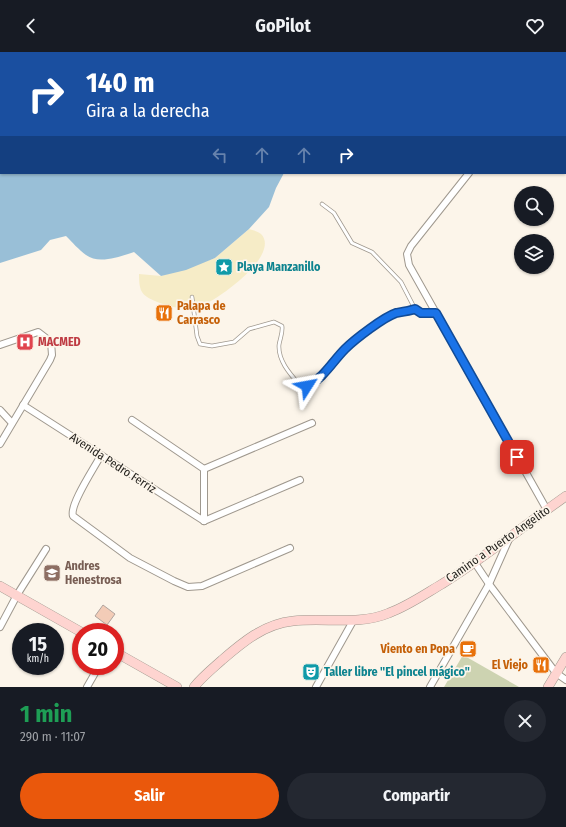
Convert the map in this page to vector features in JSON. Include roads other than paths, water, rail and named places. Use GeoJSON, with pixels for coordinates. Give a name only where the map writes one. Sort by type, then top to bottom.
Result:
{"type":"FeatureCollection","features":[{"type":"Feature","properties":{"kind":"street"},"geometry":{"type":"LineString","coordinates":[[468,174],[411,246],[407,254],[409,265],[547,510]]}},
{"type":"Feature","properties":{"kind":"street"},"geometry":{"type":"LineString","coordinates":[[0,345],[38,332],[51,342],[52,355],[0,444]]}},
{"type":"Feature","properties":{"kind":"street","name":"Avenida Pedro Ferriz"},"geometry":{"type":"LineString","coordinates":[[23,405],[204,521]]}},
{"type":"Feature","properties":{"kind":"street"},"geometry":{"type":"LineString","coordinates":[[0,410],[12,423]]}},
{"type":"Feature","properties":{"kind":"street"},"geometry":{"type":"LineString","coordinates":[[132,420],[204,469]]}},
{"type":"Feature","properties":{"kind":"street"},"geometry":{"type":"LineString","coordinates":[[204,469],[312,423]]}},
{"type":"Feature","properties":{"kind":"street"},"geometry":{"type":"LineString","coordinates":[[101,455],[74,503],[72,513],[73,516],[130,558],[174,581],[188,587],[202,586],[290,548]]}},
{"type":"Feature","properties":{"kind":"street"},"geometry":{"type":"LineString","coordinates":[[204,469],[204,521],[300,480]]}},
{"type":"Feature","properties":{"kind":"street","name":"Camino a Puerto Angelito"},"geometry":{"type":"LineString","coordinates":[[194,687],[202,678],[244,641],[261,630],[292,621],[353,621],[371,619],[389,613],[423,595],[475,563],[566,496]]}},
{"type":"Feature","properties":{"kind":"street"},"geometry":{"type":"LineString","coordinates":[[430,687],[489,584],[511,536]]}},
{"type":"Feature","properties":{"kind":"street"},"geometry":{"type":"LineString","coordinates":[[0,627],[46,549]]}},
{"type":"Feature","properties":{"kind":"street"},"geometry":{"type":"LineString","coordinates":[[475,563],[556,673],[566,680]]}},
{"type":"Feature","properties":{"kind":"street"},"geometry":{"type":"LineString","coordinates":[[0,586],[72,627]]}},
{"type":"Feature","properties":{"kind":"street"},"geometry":{"type":"LineString","coordinates":[[316,687],[353,621]]}},
{"type":"Feature","properties":{"kind":"street"},"geometry":{"type":"LineString","coordinates":[[124,657],[177,687]]}},
{"type":"Feature","properties":{"kind":"street"},"geometry":{"type":"LineString","coordinates":[[548,687],[566,657]]}},
{"type":"Feature","properties":{"kind":"street"},"geometry":{"type":"LineString","coordinates":[[87,687],[94,675]]}},
{"type":"Feature","properties":{"kind":"lane"},"geometry":{"type":"LineString","coordinates":[[322,204],[334,214],[352,243],[372,252],[401,282],[415,309],[421,313],[436,313]]}},
{"type":"Feature","properties":{"kind":"lane"},"geometry":{"type":"LineString","coordinates":[[192,297],[197,336],[200,344],[212,346],[234,342],[250,329],[274,322],[282,326],[283,332],[279,347],[281,359],[299,384],[307,386],[326,373],[345,349],[366,332],[395,314],[415,309]]}},
{"type":"Feature","properties":{"kind":"water"},"geometry":{"type":"Polygon","coordinates":[[[0,174],[283,174],[276,188],[269,207],[249,229],[215,258],[186,270],[161,276],[134,252],[103,260],[91,258],[66,236],[50,240],[41,250],[0,263],[0,174]]]}},
{"type":"Feature","properties":{"kind":"place","name":"Playa Manzanillo"},"geometry":{"type":"Point","coordinates":[224,267]}},
{"type":"Feature","properties":{"kind":"place","name":"Palapa de Carrasco"},"geometry":{"type":"Point","coordinates":[164,313]}},
{"type":"Feature","properties":{"kind":"place","name":"MACMED"},"geometry":{"type":"Point","coordinates":[25,342]}},
{"type":"Feature","properties":{"kind":"place","name":"Andres Henestrosa"},"geometry":{"type":"Point","coordinates":[52,573]}},
{"type":"Feature","properties":{"kind":"place","name":"Viento en Popa"},"geometry":{"type":"Point","coordinates":[468,649]}},
{"type":"Feature","properties":{"kind":"place","name":"El Viejo"},"geometry":{"type":"Point","coordinates":[541,665]}},
{"type":"Feature","properties":{"kind":"place","name":"Taller libre \"El pincel mágico\""},"geometry":{"type":"Point","coordinates":[311,672]}}]}
